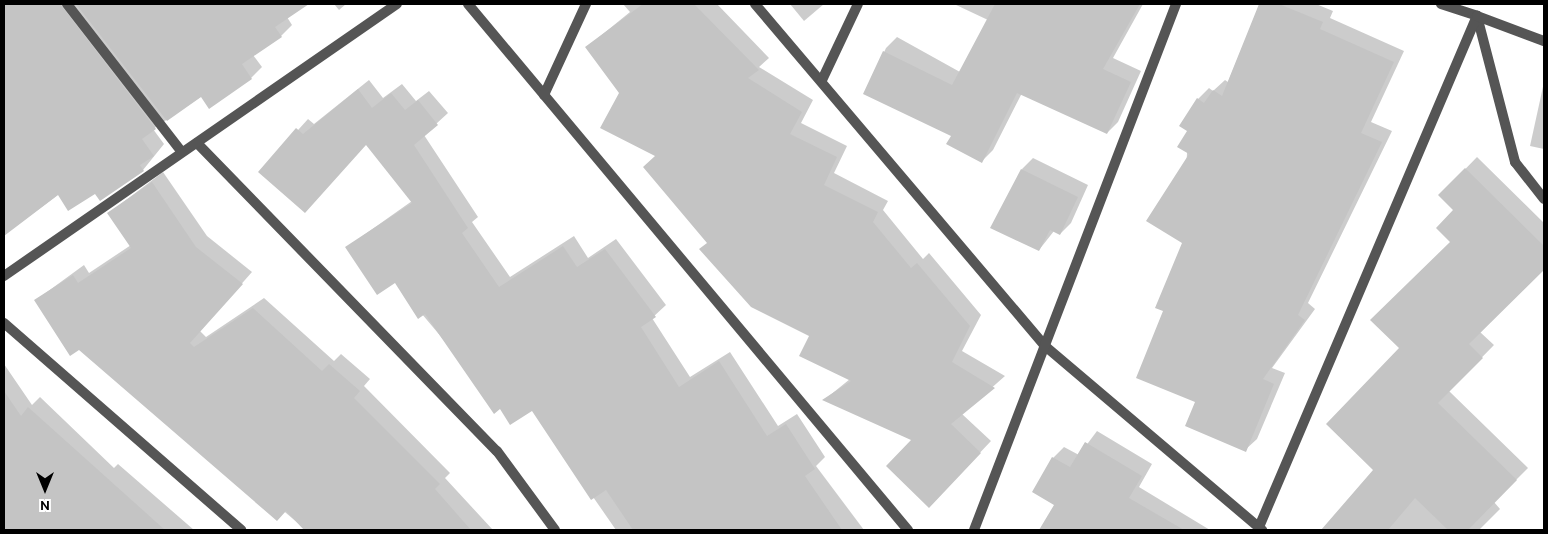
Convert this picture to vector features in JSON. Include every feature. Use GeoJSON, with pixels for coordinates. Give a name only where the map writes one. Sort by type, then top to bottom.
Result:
{"type":"FeatureCollection","features":[{"type":"Feature","properties":{"kind":"street"},"geometry":{"type":"LineString","coordinates":[[67,4],[182,152]]}},
{"type":"Feature","properties":{"kind":"street"},"geometry":{"type":"LineString","coordinates":[[4,276],[397,4]]}},
{"type":"Feature","properties":{"kind":"street"},"geometry":{"type":"LineString","coordinates":[[468,4],[908,530]]}},
{"type":"Feature","properties":{"kind":"street"},"geometry":{"type":"LineString","coordinates":[[544,96],[586,4]]}},
{"type":"Feature","properties":{"kind":"street"},"geometry":{"type":"LineString","coordinates":[[755,4],[822,80],[1045,346],[1261,529],[1477,16]]}},
{"type":"Feature","properties":{"kind":"street"},"geometry":{"type":"LineString","coordinates":[[822,80],[858,4]]}},
{"type":"Feature","properties":{"kind":"street"},"geometry":{"type":"LineString","coordinates":[[974,530],[1176,4]]}},
{"type":"Feature","properties":{"kind":"street"},"geometry":{"type":"LineString","coordinates":[[1441,4],[1544,41]]}},
{"type":"Feature","properties":{"kind":"street"},"geometry":{"type":"LineString","coordinates":[[1477,16],[1516,162],[1544,199]]}},
{"type":"Feature","properties":{"kind":"street"},"geometry":{"type":"LineString","coordinates":[[197,143],[497,451],[554,530]]}},
{"type":"Feature","properties":{"kind":"street"},"geometry":{"type":"LineString","coordinates":[[4,323],[241,530]]}},
{"type":"Feature","properties":{"kind":"building"},"geometry":{"type":"Polygon","coordinates":[[[4,4],[60,4],[156,129],[142,139],[154,156],[140,165],[144,171],[100,201],[95,194],[68,211],[58,195],[4,236],[4,4]]]}},
{"type":"Feature","properties":{"kind":"building"},"geometry":{"type":"Polygon","coordinates":[[[76,4],[309,4],[275,27],[282,37],[242,64],[252,79],[209,109],[201,97],[167,121],[76,4]]]}},
{"type":"Feature","properties":{"kind":"building"},"geometry":{"type":"Polygon","coordinates":[[[643,4],[694,4],[759,70],[748,78],[802,112],[790,134],[837,157],[824,185],[878,212],[873,222],[911,268],[917,263],[970,326],[952,362],[995,388],[951,424],[981,453],[929,508],[886,466],[911,440],[822,400],[851,381],[799,356],[809,336],[751,307],[699,249],[707,243],[643,167],[655,156],[600,128],[619,93],[585,47],[643,4]]]}},
{"type":"Feature","properties":{"kind":"building"},"geometry":{"type":"Polygon","coordinates":[[[995,4],[1140,4],[1103,69],[1131,82],[1107,134],[1017,93],[982,163],[946,144],[951,136],[863,94],[883,51],[952,85],[995,4]]]}},
{"type":"Feature","properties":{"kind":"building"},"geometry":{"type":"Polygon","coordinates":[[[1259,4],[1279,4],[1323,22],[1320,29],[1394,62],[1361,133],[1382,142],[1298,315],[1305,320],[1263,379],[1274,384],[1246,452],[1185,426],[1195,402],[1136,378],[1163,311],[1155,308],[1182,243],[1146,221],[1189,154],[1177,147],[1187,131],[1179,126],[1197,98],[1204,103],[1213,90],[1222,96],[1259,4]]]}},
{"type":"Feature","properties":{"kind":"building"},"geometry":{"type":"Polygon","coordinates":[[[358,89],[372,108],[391,93],[405,110],[418,100],[438,125],[414,145],[468,228],[462,233],[499,287],[563,246],[577,267],[605,249],[656,317],[641,327],[679,387],[719,361],[767,436],[786,424],[815,469],[805,476],[842,530],[633,530],[606,490],[591,500],[532,411],[510,425],[500,409],[494,414],[425,314],[418,319],[395,283],[377,295],[345,247],[412,203],[366,145],[305,213],[258,172],[296,128],[303,134],[358,89]]]}},
{"type":"Feature","properties":{"kind":"building"},"geometry":{"type":"Polygon","coordinates":[[[1465,168],[1544,246],[1544,270],[1469,344],[1483,358],[1438,403],[1517,480],[1468,530],[1448,530],[1415,498],[1388,530],[1321,530],[1373,470],[1326,424],[1399,348],[1370,320],[1450,242],[1436,228],[1453,210],[1438,195],[1465,168]]]}},
{"type":"Feature","properties":{"kind":"building"},"geometry":{"type":"Polygon","coordinates":[[[1021,169],[1078,197],[1060,235],[1050,230],[1039,251],[990,228],[1021,169]]]}},
{"type":"Feature","properties":{"kind":"building"},"geometry":{"type":"Polygon","coordinates":[[[152,182],[196,247],[243,284],[190,343],[194,347],[253,308],[322,371],[329,364],[360,391],[354,398],[440,484],[435,489],[471,530],[304,530],[286,511],[277,521],[79,350],[70,356],[34,300],[73,275],[78,283],[131,248],[107,213],[152,182]]]}},
{"type":"Feature","properties":{"kind":"building"},"geometry":{"type":"Polygon","coordinates":[[[4,391],[21,416],[28,407],[165,530],[4,530],[4,391]]]}},
{"type":"Feature","properties":{"kind":"building"},"geometry":{"type":"Polygon","coordinates":[[[1085,442],[1142,476],[1129,498],[1184,530],[1039,530],[1054,505],[1032,492],[1052,457],[1070,467],[1085,442]]]}}]}
